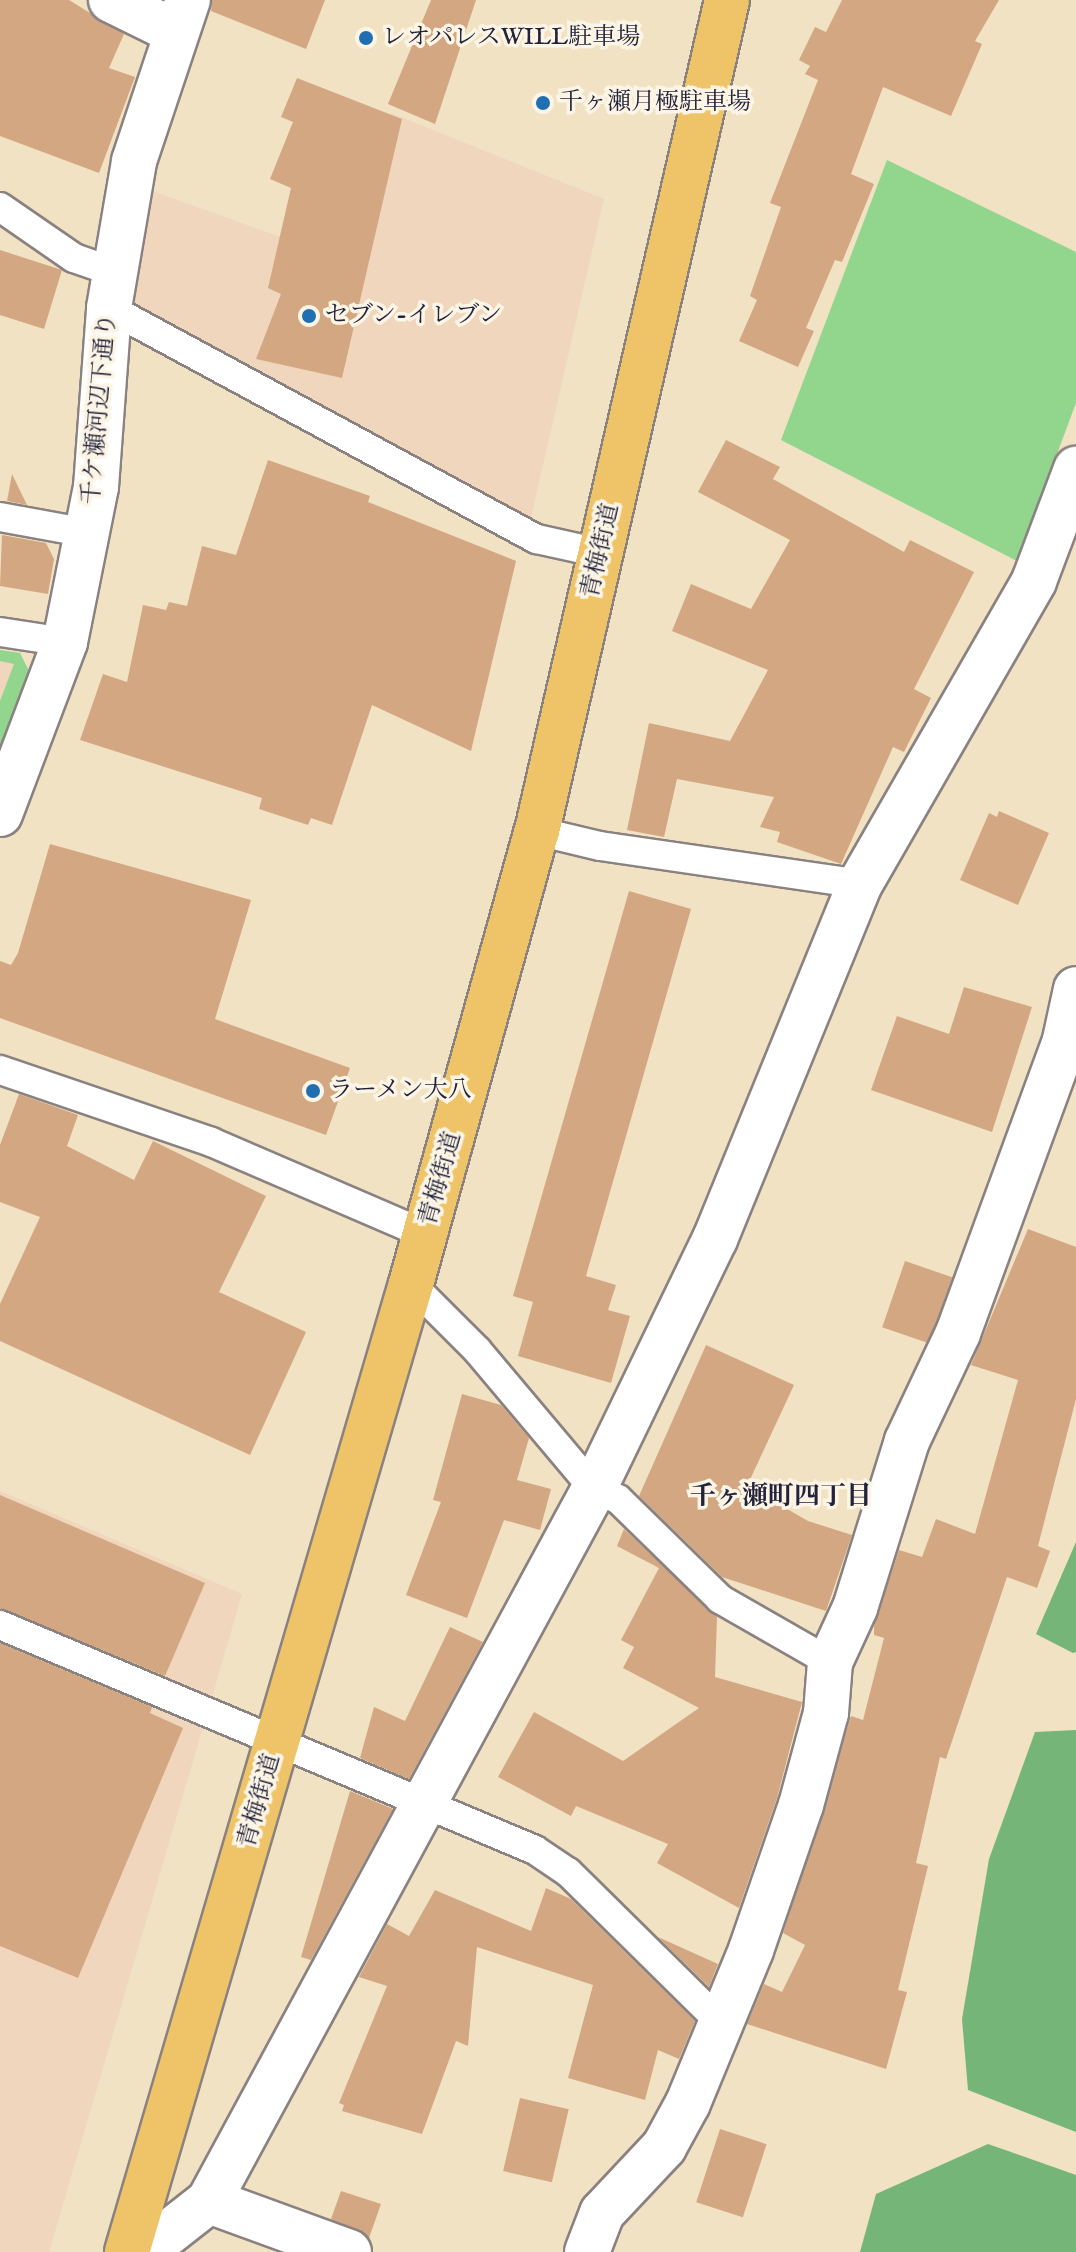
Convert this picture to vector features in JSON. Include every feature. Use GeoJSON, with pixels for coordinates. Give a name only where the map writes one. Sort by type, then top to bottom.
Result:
{"type":"FeatureCollection","features":[{"type":"Feature","properties":{"kind":"main road","name":"青梅街道"},"geometry":{"type":"LineString","coordinates":[[127,2252],[411,1284],[537,831],[727,0]]}},
{"type":"Feature","properties":{"kind":"street"},"geometry":{"type":"LineString","coordinates":[[111,0],[182,16]]}},
{"type":"Feature","properties":{"kind":"street","name":"千ケ瀬河辺下通り"},"geometry":{"type":"LineString","coordinates":[[0,814],[65,642],[88,533],[111,290],[134,161],[182,16]]}},
{"type":"Feature","properties":{"kind":"street"},"geometry":{"type":"LineString","coordinates":[[144,2252],[209,2201],[594,1489],[715,1239],[860,884],[1034,581],[1076,469]]}},
{"type":"Feature","properties":{"kind":"street"},"geometry":{"type":"LineString","coordinates":[[587,2252],[602,2213],[664,2147],[722,2024],[801,1805],[826,1713],[830,1662],[855,1608],[907,1441],[958,1333],[1065,1040],[1076,989]]}},
{"type":"Feature","properties":{"kind":"street"},"geometry":{"type":"LineString","coordinates":[[209,2201],[349,2252]]}},
{"type":"Feature","properties":{"kind":"lane"},"geometry":{"type":"LineString","coordinates":[[0,207],[74,258],[111,290],[537,539],[600,553]]}},
{"type":"Feature","properties":{"kind":"lane"},"geometry":{"type":"LineString","coordinates":[[0,517],[88,533]]}},
{"type":"Feature","properties":{"kind":"lane"},"geometry":{"type":"LineString","coordinates":[[0,632],[65,642]]}},
{"type":"Feature","properties":{"kind":"lane"},"geometry":{"type":"LineString","coordinates":[[537,831],[600,846],[860,884]]}},
{"type":"Feature","properties":{"kind":"lane"},"geometry":{"type":"LineString","coordinates":[[0,1070],[211,1142],[425,1234]]}},
{"type":"Feature","properties":{"kind":"lane"},"geometry":{"type":"LineString","coordinates":[[411,1284],[477,1350],[594,1489],[618,1499],[720,1599],[830,1662]]}},
{"type":"Feature","properties":{"kind":"lane"},"geometry":{"type":"LineString","coordinates":[[0,1625],[535,1850],[568,1872],[722,2024]]}},
{"type":"Feature","properties":{"kind":"shaded area"},"geometry":{"type":"Polygon","coordinates":[[[391,113],[604,199],[529,526],[131,309],[147,189],[328,254],[391,113]]]}},
{"type":"Feature","properties":{"kind":"shaded area"},"geometry":{"type":"Polygon","coordinates":[[[0,650],[20,653],[30,673],[0,742],[0,650]]]}},
{"type":"Feature","properties":{"kind":"shaded area"},"geometry":{"type":"Polygon","coordinates":[[[0,1491],[242,1594],[212,1697],[0,1609],[0,1491]]]}},
{"type":"Feature","properties":{"kind":"shaded area"},"geometry":{"type":"Polygon","coordinates":[[[0,1640],[203,1727],[49,2252],[0,2252],[0,1640]]]}},
{"type":"Feature","properties":{"kind":"green space"},"geometry":{"type":"Polygon","coordinates":[[[887,160],[1076,252],[1076,403],[1017,561],[781,440],[887,160]]]}},
{"type":"Feature","properties":{"kind":"green space"},"geometry":{"type":"Polygon","coordinates":[[[0,650],[20,653],[30,673],[0,750],[0,701],[14,664],[0,661],[0,650]]]}},
{"type":"Feature","properties":{"kind":"green space"},"geometry":{"type":"Polygon","coordinates":[[[1076,1542],[1076,1652],[1073,1653],[1036,1634],[1076,1542]]]}},
{"type":"Feature","properties":{"kind":"green space"},"geometry":{"type":"Polygon","coordinates":[[[1076,1730],[1076,2132],[968,2090],[962,2019],[989,1859],[1035,1732],[1076,1730]]]}},
{"type":"Feature","properties":{"kind":"green space"},"geometry":{"type":"Polygon","coordinates":[[[988,2144],[1076,2175],[1076,2252],[860,2252],[876,2194],[988,2144]]]}},
{"type":"Feature","properties":{"kind":"building"},"geometry":{"type":"Polygon","coordinates":[[[0,0],[69,0],[124,34],[109,68],[135,77],[99,173],[0,136],[0,0]]]}},
{"type":"Feature","properties":{"kind":"building"},"geometry":{"type":"Polygon","coordinates":[[[212,0],[325,0],[306,49],[211,11],[212,0]]]}},
{"type":"Feature","properties":{"kind":"building"},"geometry":{"type":"Polygon","coordinates":[[[431,0],[476,0],[435,124],[388,104],[431,0]]]}},
{"type":"Feature","properties":{"kind":"building"},"geometry":{"type":"Polygon","coordinates":[[[842,0],[999,0],[975,41],[982,44],[951,116],[883,87],[851,174],[874,184],[842,262],[835,260],[806,328],[814,331],[798,367],[739,341],[757,300],[750,296],[781,207],[770,203],[818,80],[805,74],[810,66],[799,60],[815,27],[826,32],[842,0]]]}},
{"type":"Feature","properties":{"kind":"building"},"geometry":{"type":"Polygon","coordinates":[[[297,78],[402,119],[342,378],[256,359],[281,294],[268,288],[291,188],[270,179],[293,122],[281,117],[297,78]]]}},
{"type":"Feature","properties":{"kind":"building"},"geometry":{"type":"Polygon","coordinates":[[[0,250],[62,270],[44,329],[0,315],[0,250]]]}},
{"type":"Feature","properties":{"kind":"building"},"geometry":{"type":"Polygon","coordinates":[[[726,440],[780,467],[773,479],[904,552],[910,540],[974,572],[914,689],[931,698],[904,752],[893,747],[841,864],[777,842],[780,832],[760,827],[774,797],[677,779],[664,837],[627,830],[649,723],[730,741],[768,670],[672,631],[691,584],[751,609],[790,540],[698,492],[726,440]]]}},
{"type":"Feature","properties":{"kind":"building"},"geometry":{"type":"Polygon","coordinates":[[[268,460],[370,496],[368,502],[516,561],[471,751],[372,705],[332,825],[311,818],[308,825],[259,809],[262,798],[80,740],[103,674],[127,682],[143,605],[166,610],[169,602],[187,606],[202,546],[236,555],[268,460]]]}},
{"type":"Feature","properties":{"kind":"building"},"geometry":{"type":"Polygon","coordinates":[[[12,474],[27,505],[7,501],[12,474]]]}},
{"type":"Feature","properties":{"kind":"building"},"geometry":{"type":"Polygon","coordinates":[[[2,535],[46,543],[54,559],[48,594],[0,586],[2,535]]]}},
{"type":"Feature","properties":{"kind":"building"},"geometry":{"type":"Polygon","coordinates":[[[999,811],[1049,833],[1018,905],[960,880],[989,813],[997,817],[999,811]]]}},
{"type":"Feature","properties":{"kind":"building"},"geometry":{"type":"Polygon","coordinates":[[[50,844],[251,900],[215,1019],[350,1068],[326,1135],[0,1018],[0,961],[11,965],[18,953],[50,844]]]}},
{"type":"Feature","properties":{"kind":"building"},"geometry":{"type":"Polygon","coordinates":[[[629,891],[691,909],[586,1276],[616,1285],[608,1310],[630,1316],[611,1383],[518,1356],[533,1302],[513,1296],[629,891]]]}},
{"type":"Feature","properties":{"kind":"building"},"geometry":{"type":"Polygon","coordinates":[[[964,987],[1032,1007],[992,1132],[871,1090],[897,1016],[949,1034],[964,987]]]}},
{"type":"Feature","properties":{"kind":"building"},"geometry":{"type":"Polygon","coordinates":[[[19,1094],[78,1115],[67,1146],[134,1180],[153,1141],[266,1196],[219,1292],[306,1332],[250,1455],[0,1341],[0,1304],[40,1217],[0,1202],[0,1145],[19,1094]]]}},
{"type":"Feature","properties":{"kind":"building"},"geometry":{"type":"Polygon","coordinates":[[[1028,1229],[1076,1247],[1076,1399],[1038,1546],[1050,1551],[1037,1588],[1007,1577],[946,1759],[940,1757],[916,1863],[928,1866],[898,1990],[907,1992],[886,2069],[747,2024],[764,1984],[782,1992],[805,1945],[783,1933],[851,1716],[863,1720],[884,1638],[874,1635],[874,1626],[899,1550],[922,1557],[936,1519],[975,1534],[1018,1380],[971,1365],[1028,1229]]]}},
{"type":"Feature","properties":{"kind":"building"},"geometry":{"type":"Polygon","coordinates":[[[905,1261],[952,1277],[929,1343],[882,1327],[905,1261]]]}},
{"type":"Feature","properties":{"kind":"building"},"geometry":{"type":"Polygon","coordinates":[[[706,1345],[794,1385],[747,1486],[808,1521],[852,1535],[826,1611],[722,1577],[639,1496],[706,1345]]]}},
{"type":"Feature","properties":{"kind":"building"},"geometry":{"type":"Polygon","coordinates":[[[462,1394],[501,1405],[529,1438],[517,1480],[551,1489],[540,1530],[504,1520],[467,1618],[406,1595],[441,1502],[433,1500],[462,1394]]]}},
{"type":"Feature","properties":{"kind":"building"},"geometry":{"type":"Polygon","coordinates":[[[0,1495],[205,1583],[165,1676],[0,1608],[0,1495]]]}},
{"type":"Feature","properties":{"kind":"building"},"geometry":{"type":"Polygon","coordinates":[[[624,1529],[717,1617],[715,1677],[802,1702],[777,1798],[739,1908],[657,1863],[668,1844],[576,1806],[571,1816],[498,1777],[534,1712],[623,1761],[699,1708],[623,1668],[634,1647],[621,1640],[659,1568],[617,1546],[624,1529]]]}},
{"type":"Feature","properties":{"kind":"building"},"geometry":{"type":"Polygon","coordinates":[[[450,1627],[483,1642],[409,1779],[360,1758],[374,1707],[405,1721],[450,1627]]]}},
{"type":"Feature","properties":{"kind":"building"},"geometry":{"type":"Polygon","coordinates":[[[0,1643],[152,1707],[150,1713],[183,1728],[78,1978],[0,1946],[0,1643]]]}},
{"type":"Feature","properties":{"kind":"building"},"geometry":{"type":"Polygon","coordinates":[[[350,1791],[393,1809],[311,1960],[301,1957],[350,1791]]]}},
{"type":"Feature","properties":{"kind":"building"},"geometry":{"type":"Polygon","coordinates":[[[546,1888],[571,1899],[695,2021],[679,2059],[658,2050],[645,2100],[568,2078],[593,1985],[477,1947],[468,2046],[456,2041],[422,2134],[342,2111],[344,2105],[339,2103],[387,1986],[359,1977],[387,1924],[409,1936],[435,1890],[531,1931],[546,1888]]]}},
{"type":"Feature","properties":{"kind":"building"},"geometry":{"type":"Polygon","coordinates":[[[658,1937],[718,1964],[709,1987],[658,1937]]]}},
{"type":"Feature","properties":{"kind":"building"},"geometry":{"type":"Polygon","coordinates":[[[520,2098],[569,2109],[552,2182],[503,2171],[520,2098]]]}},
{"type":"Feature","properties":{"kind":"building"},"geometry":{"type":"Polygon","coordinates":[[[720,2129],[767,2144],[743,2217],[696,2202],[720,2129]]]}},
{"type":"Feature","properties":{"kind":"building"},"geometry":{"type":"Polygon","coordinates":[[[341,2191],[381,2204],[369,2238],[331,2219],[341,2191]]]}},
{"type":"Feature","properties":{"kind":"place","name":"レオパレスWILL駐車場"},"geometry":{"type":"Point","coordinates":[366,38]}},
{"type":"Feature","properties":{"kind":"place","name":"千ヶ瀬月極駐車場"},"geometry":{"type":"Point","coordinates":[543,103]}},
{"type":"Feature","properties":{"kind":"place","name":"セブン-イレブン"},"geometry":{"type":"Point","coordinates":[309,316]}},
{"type":"Feature","properties":{"kind":"place","name":"ラーメン大八"},"geometry":{"type":"Point","coordinates":[313,1091]}},
{"type":"Feature","properties":{"kind":"district","name":"千ヶ瀬町四丁目"},"geometry":{"type":"Point","coordinates":[781,1497]}}]}
